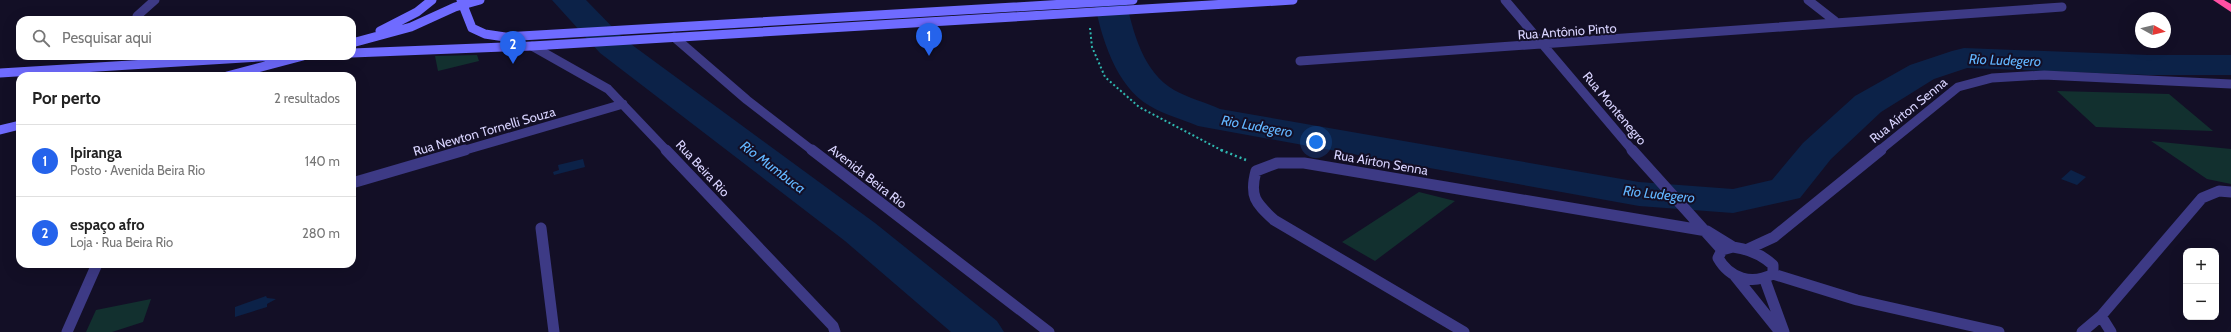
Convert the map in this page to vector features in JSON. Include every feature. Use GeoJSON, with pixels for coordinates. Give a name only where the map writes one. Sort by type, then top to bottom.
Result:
{"type":"FeatureCollection","features":[{"type":"Feature","properties":{"kind":"highway"},"geometry":{"type":"LineString","coordinates":[[2218,0],[2231,9]]}},
{"type":"Feature","properties":{"kind":"main road"},"geometry":{"type":"LineString","coordinates":[[356,42],[413,14],[432,0]]}},
{"type":"Feature","properties":{"kind":"main road"},"geometry":{"type":"LineString","coordinates":[[356,42],[420,24],[462,2],[480,0]]}},
{"type":"Feature","properties":{"kind":"main road"},"geometry":{"type":"LineString","coordinates":[[356,53],[532,46],[1089,12],[1129,5],[1133,0]]}},
{"type":"Feature","properties":{"kind":"main road"},"geometry":{"type":"LineString","coordinates":[[462,2],[470,26],[483,34],[505,37],[1078,3],[1129,5],[1293,0]]}},
{"type":"Feature","properties":{"kind":"main road"},"geometry":{"type":"LineString","coordinates":[[16,72],[211,60]]}},
{"type":"Feature","properties":{"kind":"main road"},"geometry":{"type":"LineString","coordinates":[[242,72],[288,60]]}},
{"type":"Feature","properties":{"kind":"main road"},"geometry":{"type":"LineString","coordinates":[[0,73],[16,72]]}},
{"type":"Feature","properties":{"kind":"main road"},"geometry":{"type":"LineString","coordinates":[[0,130],[16,126]]}},
{"type":"Feature","properties":{"kind":"street"},"geometry":{"type":"LineString","coordinates":[[137,16],[155,0]]}},
{"type":"Feature","properties":{"kind":"street","name":"Rua Montenegro"},"geometry":{"type":"LineString","coordinates":[[1505,0],[1657,179],[1722,250]]}},
{"type":"Feature","properties":{"kind":"street"},"geometry":{"type":"LineString","coordinates":[[1808,0],[1835,21]]}},
{"type":"Feature","properties":{"kind":"street","name":"Rua Antônio Pinto"},"geometry":{"type":"LineString","coordinates":[[1300,61],[1544,46],[1835,21],[2062,7]]}},
{"type":"Feature","properties":{"kind":"street","name":"Avenida Beira Rio"},"geometry":{"type":"LineString","coordinates":[[674,37],[747,100],[1049,332]]}},
{"type":"Feature","properties":{"kind":"street","name":"Rua Beira Rio"},"geometry":{"type":"LineString","coordinates":[[532,46],[608,89],[833,326],[835,332]]}},
{"type":"Feature","properties":{"kind":"street","name":"Rua Aírton Senna"},"geometry":{"type":"LineString","coordinates":[[1748,249],[1774,237],[1958,87],[1974,80],[1996,75],[2031,74],[2231,84]]}},
{"type":"Feature","properties":{"kind":"street","name":"Rua Newton Tornelli Souza"},"geometry":{"type":"LineString","coordinates":[[356,182],[623,104]]}},
{"type":"Feature","properties":{"kind":"street","name":"Rua Aírton Senna"},"geometry":{"type":"LineString","coordinates":[[1265,168],[1277,163],[1304,163],[1707,232]]}},
{"type":"Feature","properties":{"kind":"street"},"geometry":{"type":"LineString","coordinates":[[1265,168],[1256,171],[1250,187],[1256,203],[1274,220],[1464,332]]}},
{"type":"Feature","properties":{"kind":"street"},"geometry":{"type":"LineString","coordinates":[[2082,332],[2101,316],[2202,198],[2219,192],[2231,192]]}},
{"type":"Feature","properties":{"kind":"street"},"geometry":{"type":"LineString","coordinates":[[541,228],[554,332]]}},
{"type":"Feature","properties":{"kind":"street","name":"Rua Montenegro"},"geometry":{"type":"LineString","coordinates":[[1707,232],[1733,247]]}},
{"type":"Feature","properties":{"kind":"street","name":"Rua Aírton Senna"},"geometry":{"type":"LineString","coordinates":[[1763,256],[1774,237]]}},
{"type":"Feature","properties":{"kind":"street"},"geometry":{"type":"LineString","coordinates":[[1780,332],[1735,276],[1722,267],[1718,258],[1722,250],[1733,247],[1748,249],[1763,256],[1773,265],[1769,277],[1784,332]]}},
{"type":"Feature","properties":{"kind":"street"},"geometry":{"type":"LineString","coordinates":[[67,332],[95,268]]}},
{"type":"Feature","properties":{"kind":"street"},"geometry":{"type":"LineString","coordinates":[[1735,276],[1750,280],[1769,277],[1889,310],[1999,332]]}},
{"type":"Feature","properties":{"kind":"street"},"geometry":{"type":"LineString","coordinates":[[2101,316],[2111,332]]}},
{"type":"Feature","properties":{"kind":"path"},"geometry":{"type":"LineString","coordinates":[[1089,12],[1092,47],[1105,77],[1139,107],[1212,147],[1265,168]]}},
{"type":"Feature","properties":{"kind":"green space"},"geometry":{"type":"Polygon","coordinates":[[[477,55],[479,61],[438,71],[435,56],[477,55]]]}},
{"type":"Feature","properties":{"kind":"green space"},"geometry":{"type":"Polygon","coordinates":[[[2057,91],[2169,94],[2213,131],[2096,127],[2057,91]]]}},
{"type":"Feature","properties":{"kind":"green space"},"geometry":{"type":"Polygon","coordinates":[[[2151,141],[2231,149],[2231,184],[2207,179],[2151,141]]]}},
{"type":"Feature","properties":{"kind":"green space"},"geometry":{"type":"Polygon","coordinates":[[[1419,192],[1455,201],[1375,261],[1342,242],[1419,192]]]}},
{"type":"Feature","properties":{"kind":"green space"},"geometry":{"type":"Polygon","coordinates":[[[151,299],[143,322],[112,332],[86,332],[96,310],[151,299]]]}},
{"type":"Feature","properties":{"kind":"water"},"geometry":{"type":"Polygon","coordinates":[[[583,159],[585,167],[554,175],[553,172],[559,170],[558,165],[583,159]]]}},
{"type":"Feature","properties":{"kind":"water"},"geometry":{"type":"Polygon","coordinates":[[[2071,170],[2086,177],[2077,185],[2061,179],[2071,170]]]}},
{"type":"Feature","properties":{"kind":"water"},"geometry":{"type":"Polygon","coordinates":[[[266,296],[267,298],[276,299],[267,304],[267,307],[235,317],[235,307],[266,296]]]}},
{"type":"Feature","properties":{"kind":"waterway","name":"Rio Mumbuca"},"geometry":{"type":"LineString","coordinates":[[568,0],[612,46],[860,232],[981,332]]}},
{"type":"Feature","properties":{"kind":"waterway","name":"Rio Ludegero"},"geometry":{"type":"LineString","coordinates":[[1110,0],[1120,40],[1138,75],[1157,95],[1162,98],[1211,118],[1639,194],[1733,201],[1786,189],[1817,151],[1868,104],[1922,72],[1964,58],[2148,65],[2231,65]]}},
{"type":"Feature","properties":{"kind":"place","name":"Ipiranga"},"geometry":{"type":"Point","coordinates":[929,56]}},
{"type":"Feature","properties":{"kind":"place","name":"espaço afro"},"geometry":{"type":"Point","coordinates":[513,64]}}]}
